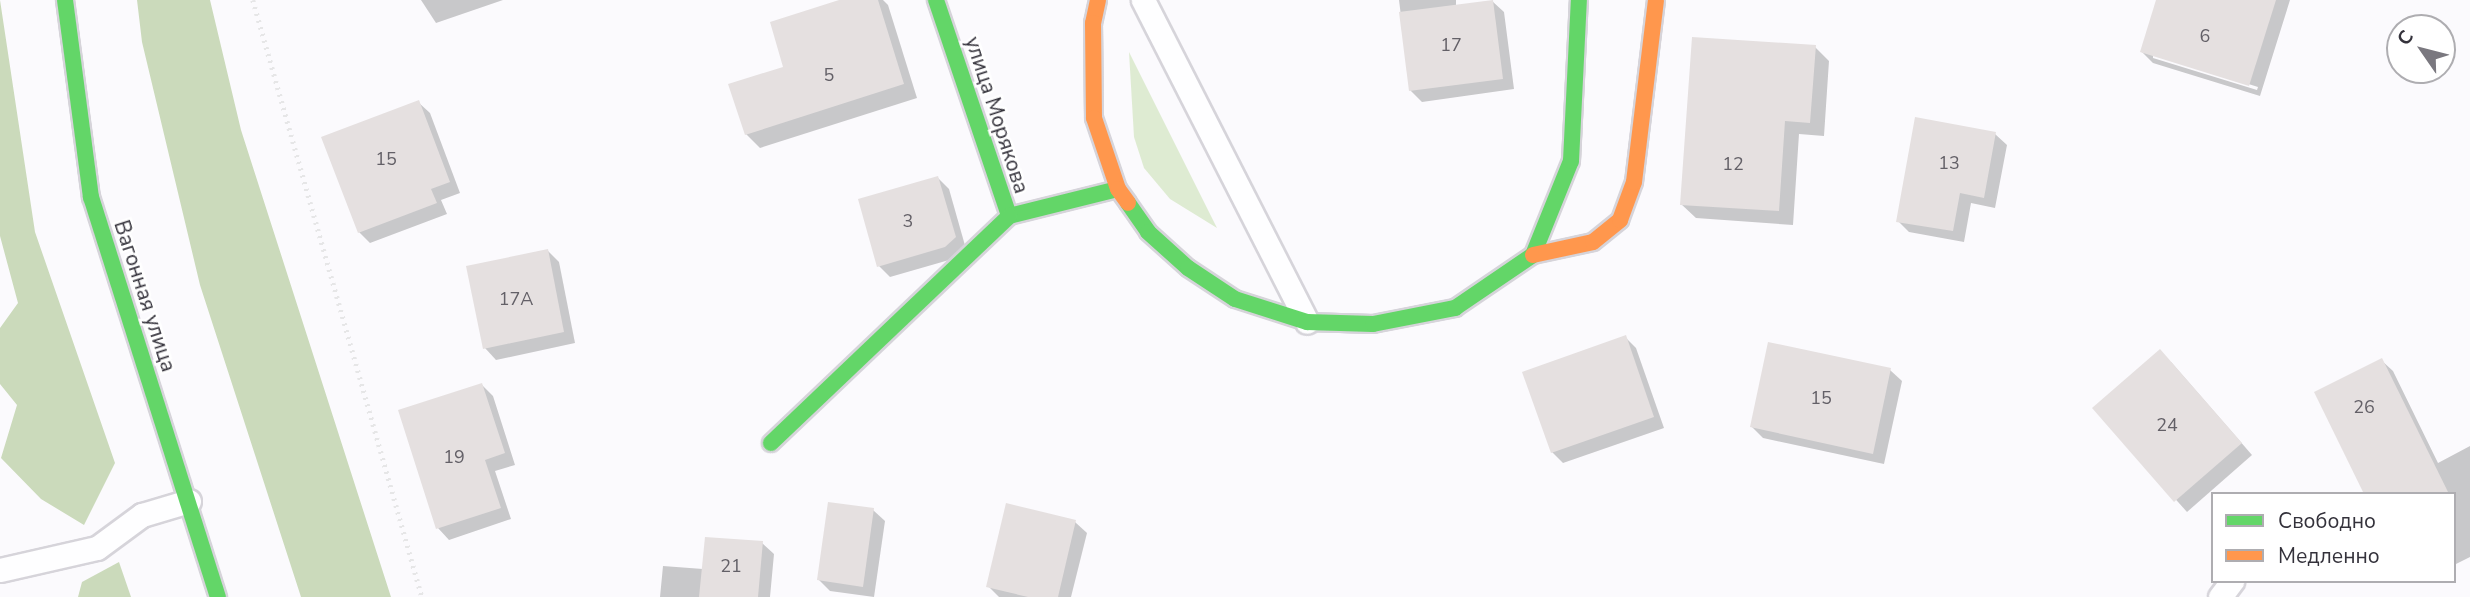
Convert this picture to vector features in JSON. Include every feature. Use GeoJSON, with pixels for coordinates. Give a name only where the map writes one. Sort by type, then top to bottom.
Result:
{"type":"FeatureCollection","features":[{"type":"Feature","properties":{"kind":"street","name":"Вагонная улица"},"geometry":{"type":"LineString","coordinates":[[65,0],[91,197],[218,597]]}},
{"type":"Feature","properties":{"kind":"street","name":"улица Морякова"},"geometry":{"type":"LineString","coordinates":[[936,0],[1009,216],[1118,189]]}},
{"type":"Feature","properties":{"kind":"street"},"geometry":{"type":"LineString","coordinates":[[1098,0],[1093,23],[1094,118],[1118,189],[1148,232],[1188,268],[1235,299],[1307,323],[1373,324],[1454,308],[1532,255],[1593,242],[1620,220],[1634,182],[1656,0]]}},
{"type":"Feature","properties":{"kind":"street"},"geometry":{"type":"LineString","coordinates":[[1532,255],[1570,161],[1579,0]]}},
{"type":"Feature","properties":{"kind":"street"},"geometry":{"type":"LineString","coordinates":[[771,443],[1009,216]]}},
{"type":"Feature","properties":{"kind":"lane"},"geometry":{"type":"LineString","coordinates":[[1143,0],[1307,323]]}},
{"type":"Feature","properties":{"kind":"lane"},"geometry":{"type":"LineString","coordinates":[[0,570],[97,548],[142,515],[189,501]]}},
{"type":"Feature","properties":{"kind":"path"},"geometry":{"type":"LineString","coordinates":[[253,0],[422,597]]}},
{"type":"Feature","properties":{"kind":"green space"},"geometry":{"type":"Polygon","coordinates":[[[0,0],[35,232],[115,463],[84,525],[41,499],[1,458],[17,405],[0,384],[0,328],[18,303],[0,236],[0,0]]]}},
{"type":"Feature","properties":{"kind":"green space"},"geometry":{"type":"Polygon","coordinates":[[[137,0],[210,0],[241,130],[391,597],[301,597],[200,285],[142,42],[137,0]]]}},
{"type":"Feature","properties":{"kind":"green space"},"geometry":{"type":"Polygon","coordinates":[[[1129,52],[1217,228],[1170,199],[1144,168],[1134,137],[1129,52]]]}},
{"type":"Feature","properties":{"kind":"green space"},"geometry":{"type":"Polygon","coordinates":[[[119,562],[131,597],[78,597],[82,582],[119,562]]]}},
{"type":"Feature","properties":{"kind":"building"},"geometry":{"type":"Polygon","coordinates":[[[839,0],[878,0],[904,84],[745,135],[728,84],[783,67],[770,22],[839,0]]]}},
{"type":"Feature","properties":{"kind":"building"},"geometry":{"type":"Polygon","coordinates":[[[1493,0],[1503,79],[1409,91],[1399,12],[1493,0]]]}},
{"type":"Feature","properties":{"kind":"building"},"geometry":{"type":"Polygon","coordinates":[[[2156,0],[2276,0],[2249,86],[2140,52],[2156,0]]]}},
{"type":"Feature","properties":{"kind":"building"},"geometry":{"type":"Polygon","coordinates":[[[1692,37],[1816,45],[1810,123],[1785,121],[1779,211],[1680,205],[1692,37]]]}},
{"type":"Feature","properties":{"kind":"building"},"geometry":{"type":"Polygon","coordinates":[[[419,100],[450,182],[431,189],[437,203],[358,233],[321,137],[419,100]]]}},
{"type":"Feature","properties":{"kind":"building"},"geometry":{"type":"Polygon","coordinates":[[[1915,117],[1996,132],[1984,198],[1960,193],[1953,231],[1896,222],[1915,117]]]}},
{"type":"Feature","properties":{"kind":"building"},"geometry":{"type":"Polygon","coordinates":[[[938,176],[956,237],[945,247],[877,267],[858,199],[938,176]]]}},
{"type":"Feature","properties":{"kind":"building"},"geometry":{"type":"Polygon","coordinates":[[[548,249],[564,332],[483,349],[466,266],[548,249]]]}},
{"type":"Feature","properties":{"kind":"building"},"geometry":{"type":"Polygon","coordinates":[[[1626,335],[1654,417],[1551,453],[1522,372],[1626,335]]]}},
{"type":"Feature","properties":{"kind":"building"},"geometry":{"type":"Polygon","coordinates":[[[1768,342],[1891,368],[1873,454],[1750,427],[1768,342]]]}},
{"type":"Feature","properties":{"kind":"building"},"geometry":{"type":"Polygon","coordinates":[[[2160,349],[2242,443],[2174,502],[2092,408],[2160,349]]]}},
{"type":"Feature","properties":{"kind":"building"},"geometry":{"type":"Polygon","coordinates":[[[2382,358],[2448,492],[2363,492],[2314,392],[2382,358]]]}},
{"type":"Feature","properties":{"kind":"building"},"geometry":{"type":"Polygon","coordinates":[[[482,383],[505,453],[485,460],[501,508],[436,529],[398,410],[482,383]]]}},
{"type":"Feature","properties":{"kind":"building"},"geometry":{"type":"Polygon","coordinates":[[[828,502],[874,508],[863,587],[817,580],[828,502]]]}},
{"type":"Feature","properties":{"kind":"building"},"geometry":{"type":"Polygon","coordinates":[[[1006,503],[1076,520],[1058,597],[1028,597],[986,587],[1006,503]]]}},
{"type":"Feature","properties":{"kind":"building"},"geometry":{"type":"Polygon","coordinates":[[[705,537],[763,541],[758,597],[699,597],[705,537]]]}},
{"type":"Feature","properties":{"kind":"traffic: fast"},"geometry":{"type":"LineString","coordinates":[[65,0],[91,197],[218,597]]}},
{"type":"Feature","properties":{"kind":"traffic: fast"},"geometry":{"type":"LineString","coordinates":[[936,0],[1009,216],[1118,189]]}},
{"type":"Feature","properties":{"kind":"traffic: fast"},"geometry":{"type":"LineString","coordinates":[[1128,203],[1148,232],[1188,268],[1235,299],[1307,322],[1373,324],[1455,308],[1533,255],[1571,161],[1579,0]]}},
{"type":"Feature","properties":{"kind":"traffic: fast"},"geometry":{"type":"LineString","coordinates":[[771,443],[1009,216]]}},
{"type":"Feature","properties":{"kind":"traffic: slow"},"geometry":{"type":"LineString","coordinates":[[1098,0],[1093,23],[1094,118],[1118,189],[1128,203]]}},
{"type":"Feature","properties":{"kind":"traffic: slow"},"geometry":{"type":"LineString","coordinates":[[1533,255],[1593,242],[1620,220],[1634,182],[1656,0]]}}]}
